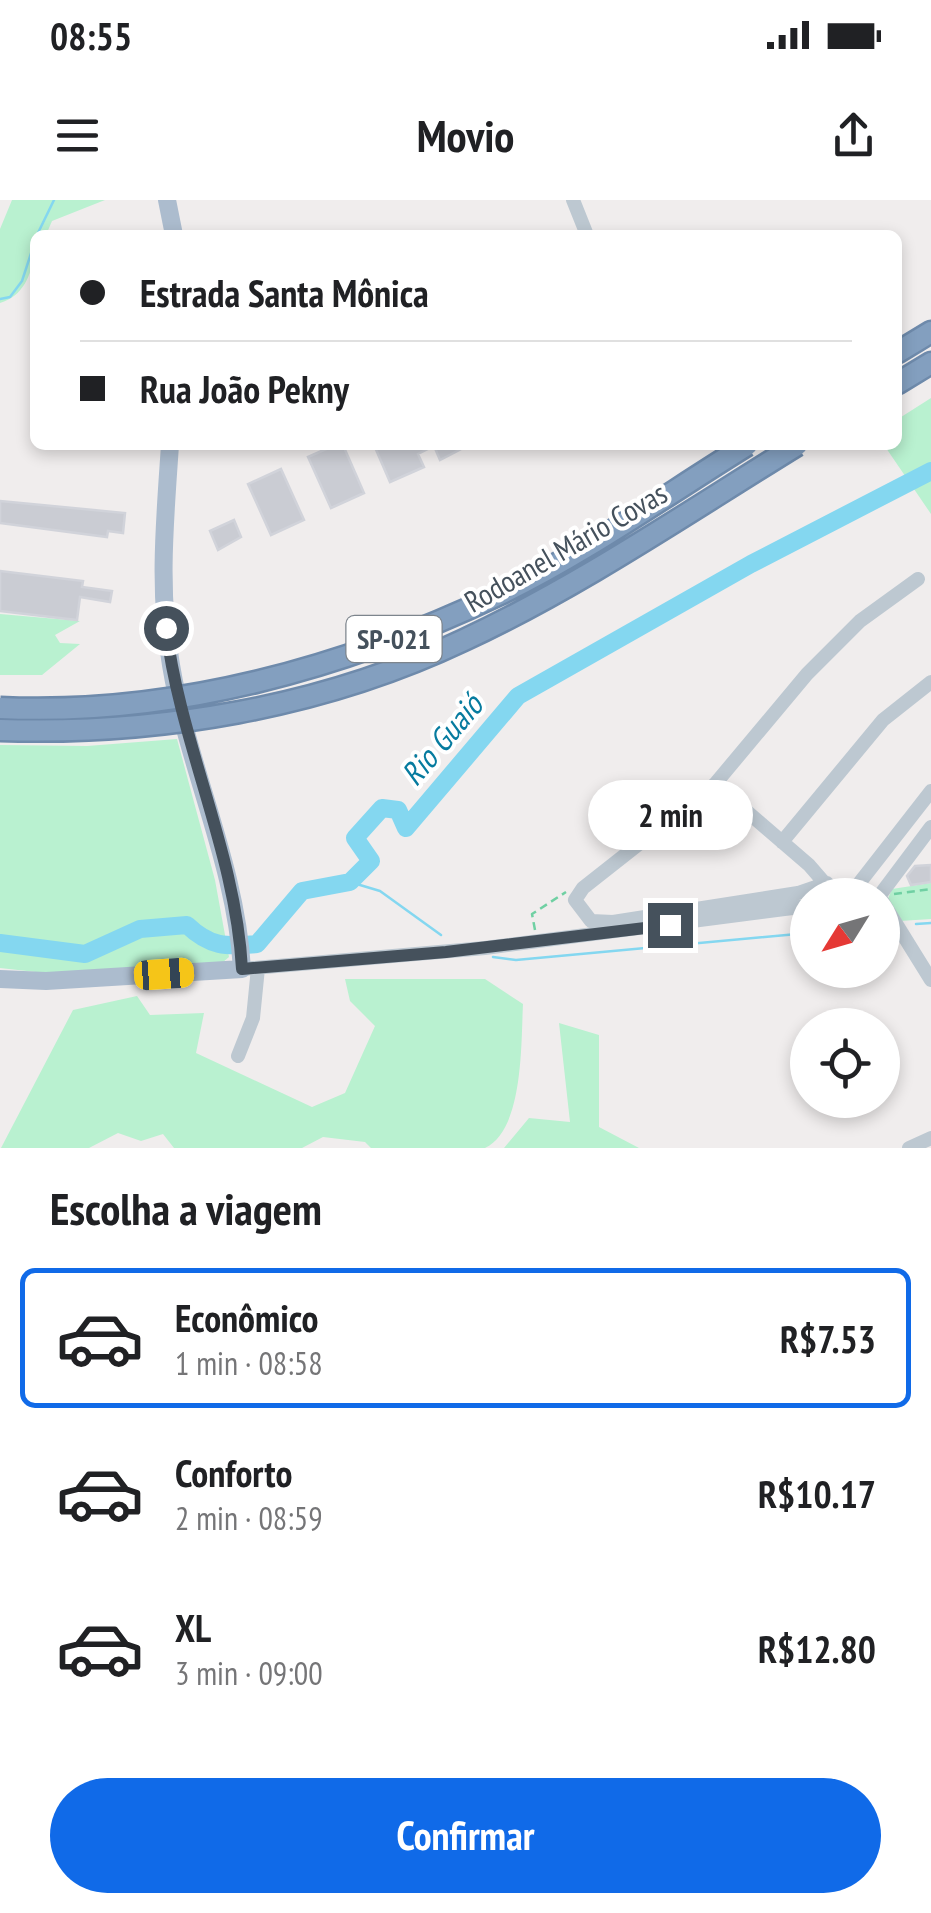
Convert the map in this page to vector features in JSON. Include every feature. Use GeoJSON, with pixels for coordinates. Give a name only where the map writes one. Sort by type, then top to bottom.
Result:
{"type":"FeatureCollection","features":[{"type":"Feature","properties":{"kind":"highway"},"geometry":{"type":"LineString","coordinates":[[902,350],[931,332]]}},
{"type":"Feature","properties":{"kind":"highway"},"geometry":{"type":"LineString","coordinates":[[902,381],[931,363]]}},
{"type":"Feature","properties":{"kind":"highway","name":"Rodoanel Mário Covas"},"geometry":{"type":"LineString","coordinates":[[0,708],[184,697],[271,680],[362,652],[502,593],[739,450]]}},
{"type":"Feature","properties":{"kind":"highway","name":"Rodoanel Mário Covas"},"geometry":{"type":"LineString","coordinates":[[0,730],[187,722],[262,708],[368,678],[462,642],[536,604],[789,450]]}},
{"type":"Feature","properties":{"kind":"main road"},"geometry":{"type":"LineString","coordinates":[[167,200],[173,230]]}},
{"type":"Feature","properties":{"kind":"main road"},"geometry":{"type":"LineString","coordinates":[[0,978],[46,981],[247,965],[171,666],[162,591],[170,450]]}},
{"type":"Feature","properties":{"kind":"street"},"geometry":{"type":"LineString","coordinates":[[573,200],[585,230]]}},
{"type":"Feature","properties":{"kind":"street"},"geometry":{"type":"LineString","coordinates":[[790,894],[613,922],[598,922],[582,915],[575,900],[583,888],[715,784],[807,674],[860,621],[918,579]]}},
{"type":"Feature","properties":{"kind":"street"},"geometry":{"type":"LineString","coordinates":[[782,842],[884,720],[931,682]]}},
{"type":"Feature","properties":{"kind":"street"},"geometry":{"type":"LineString","coordinates":[[715,784],[820,878]]}},
{"type":"Feature","properties":{"kind":"street"},"geometry":{"type":"LineString","coordinates":[[863,878],[931,791]]}},
{"type":"Feature","properties":{"kind":"street"},"geometry":{"type":"LineString","coordinates":[[894,878],[931,827]]}},
{"type":"Feature","properties":{"kind":"street"},"geometry":{"type":"LineString","coordinates":[[238,1056],[253,1018],[247,965],[537,941],[790,908]]}},
{"type":"Feature","properties":{"kind":"street"},"geometry":{"type":"LineString","coordinates":[[900,930],[931,980]]}},
{"type":"Feature","properties":{"kind":"street"},"geometry":{"type":"LineString","coordinates":[[909,1148],[931,1138]]}},
{"type":"Feature","properties":{"kind":"path"},"geometry":{"type":"LineString","coordinates":[[537,941],[532,914],[576,886]]}},
{"type":"Feature","properties":{"kind":"path"},"geometry":{"type":"LineString","coordinates":[[900,894],[931,889]]}},
{"type":"Feature","properties":{"kind":"green space"},"geometry":{"type":"Polygon","coordinates":[[[12,200],[105,200],[52,221],[48,230],[30,230],[29,276],[18,292],[0,303],[0,229],[12,200]]]}},
{"type":"Feature","properties":{"kind":"green space"},"geometry":{"type":"Polygon","coordinates":[[[931,398],[931,514],[887,450],[902,450],[902,416],[931,398]]]}},
{"type":"Feature","properties":{"kind":"green space"},"geometry":{"type":"Polygon","coordinates":[[[0,614],[80,621],[55,635],[60,643],[80,644],[42,675],[0,675],[0,614]]]}},
{"type":"Feature","properties":{"kind":"green space"},"geometry":{"type":"Polygon","coordinates":[[[177,739],[215,880],[229,957],[222,963],[45,973],[0,968],[0,745],[87,746],[177,739]]]}},
{"type":"Feature","properties":{"kind":"green space"},"geometry":{"type":"Polygon","coordinates":[[[931,883],[931,919],[900,921],[900,888],[931,883]]]}},
{"type":"Feature","properties":{"kind":"green space"},"geometry":{"type":"Polygon","coordinates":[[[345,979],[485,979],[523,1004],[518,1083],[514,1104],[498,1138],[485,1148],[371,1148],[365,1142],[323,1137],[302,1148],[174,1148],[163,1134],[141,1141],[118,1133],[89,1148],[1,1148],[73,1010],[137,996],[150,1015],[204,1013],[196,1053],[312,1107],[345,1093],[375,1026],[350,1001],[345,979]]]}},
{"type":"Feature","properties":{"kind":"green space"},"geometry":{"type":"Polygon","coordinates":[[[559,1023],[599,1035],[599,1127],[639,1148],[504,1148],[529,1118],[570,1122],[559,1023]]]}},
{"type":"Feature","properties":{"kind":"building"},"geometry":{"type":"Polygon","coordinates":[[[324,450],[345,450],[364,493],[331,508],[308,457],[324,450]]]}},
{"type":"Feature","properties":{"kind":"building"},"geometry":{"type":"Polygon","coordinates":[[[376,450],[426,450],[418,454],[424,467],[390,482],[376,450]]]}},
{"type":"Feature","properties":{"kind":"building"},"geometry":{"type":"Polygon","coordinates":[[[436,450],[459,450],[440,460],[436,450]]]}},
{"type":"Feature","properties":{"kind":"building"},"geometry":{"type":"Polygon","coordinates":[[[281,469],[304,520],[271,535],[248,484],[281,469]]]}},
{"type":"Feature","properties":{"kind":"building"},"geometry":{"type":"Polygon","coordinates":[[[0,501],[125,513],[123,533],[108,531],[107,537],[0,523],[0,501]]]}},
{"type":"Feature","properties":{"kind":"building"},"geometry":{"type":"Polygon","coordinates":[[[234,520],[241,537],[218,550],[210,531],[234,520]]]}},
{"type":"Feature","properties":{"kind":"building"},"geometry":{"type":"Polygon","coordinates":[[[0,571],[83,581],[82,587],[112,591],[110,602],[80,597],[77,620],[0,611],[0,571]]]}},
{"type":"Feature","properties":{"kind":"building"},"geometry":{"type":"Polygon","coordinates":[[[931,865],[931,882],[911,885],[907,876],[915,866],[931,865]]]}},
{"type":"Feature","properties":{"kind":"waterway"},"geometry":{"type":"LineString","coordinates":[[39,230],[54,200]]}},
{"type":"Feature","properties":{"kind":"waterway"},"geometry":{"type":"LineString","coordinates":[[0,299],[10,297],[22,281],[30,256]]}},
{"type":"Feature","properties":{"kind":"waterway","name":"Rio Guaió"},"geometry":{"type":"LineString","coordinates":[[0,943],[85,954],[140,929],[187,925],[203,938],[219,944],[257,944],[302,891],[350,882],[371,861],[355,838],[382,808],[398,810],[406,828],[518,696],[751,564],[931,471]]}},
{"type":"Feature","properties":{"kind":"waterway"},"geometry":{"type":"LineString","coordinates":[[350,882],[380,891],[441,935]]}},
{"type":"Feature","properties":{"kind":"waterway"},"geometry":{"type":"LineString","coordinates":[[916,924],[931,923]]}},
{"type":"Feature","properties":{"kind":"waterway"},"geometry":{"type":"LineString","coordinates":[[493,957],[516,960],[790,935]]}},
{"type":"Feature","properties":{"kind":"route"},"geometry":{"type":"LineString","coordinates":[[166,628],[186,735],[234,902],[242,969],[446,952],[670,925]]}}]}
